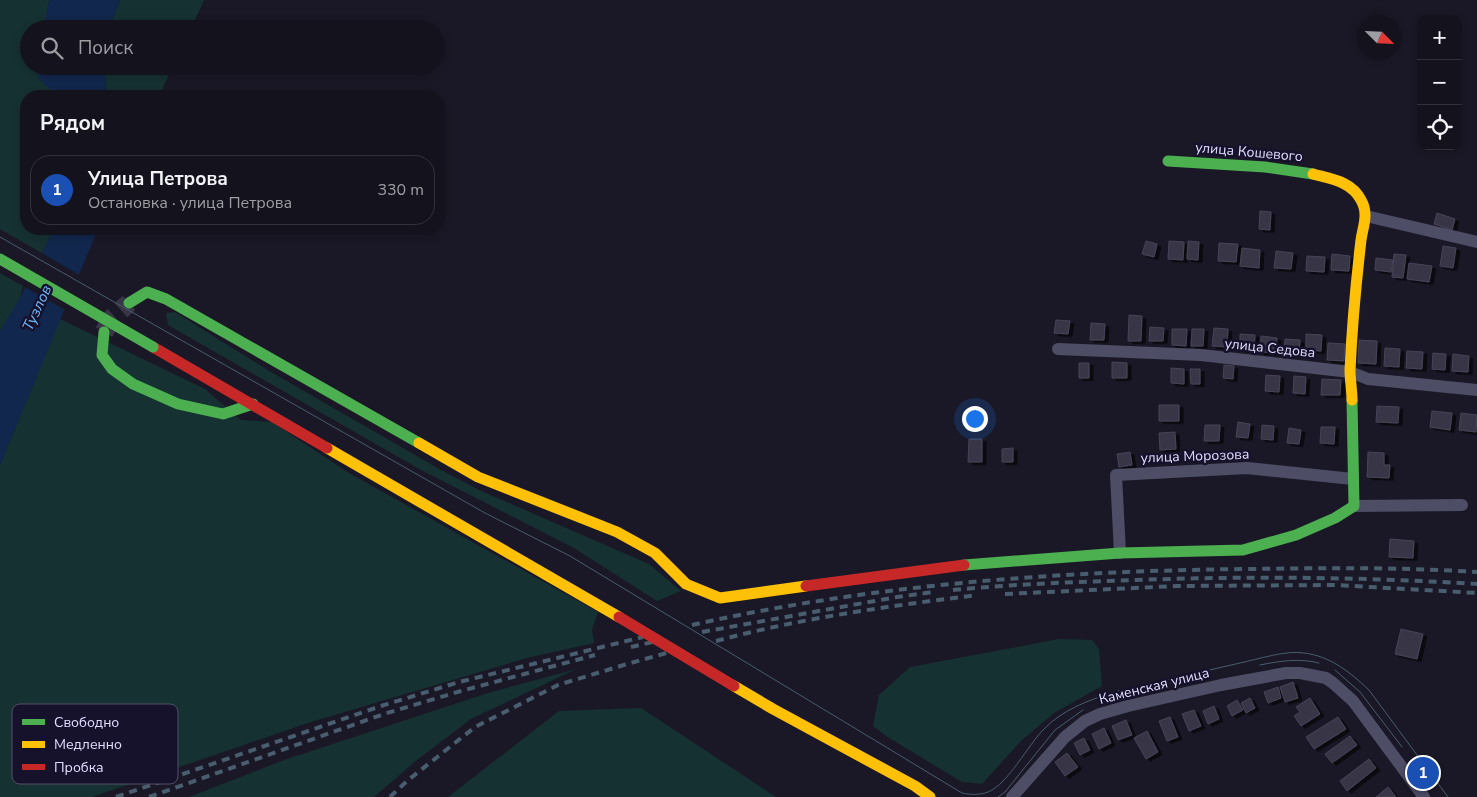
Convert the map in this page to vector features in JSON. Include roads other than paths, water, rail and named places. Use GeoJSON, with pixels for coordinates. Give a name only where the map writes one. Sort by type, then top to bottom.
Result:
{"type":"FeatureCollection","features":[{"type":"Feature","properties":{"kind":"street","name":"улица Кошевого"},"geometry":{"type":"LineString","coordinates":[[1168,161],[1265,166],[1307,172],[1340,181],[1354,189],[1362,201],[1366,216]]}},
{"type":"Feature","properties":{"kind":"street"},"geometry":{"type":"LineString","coordinates":[[1354,506],[1352,388],[1350,372],[1356,281],[1362,231],[1366,216],[1477,242]]}},
{"type":"Feature","properties":{"kind":"street"},"geometry":{"type":"LineString","coordinates":[[0,259],[619,617],[773,709],[915,786],[930,797]]}},
{"type":"Feature","properties":{"kind":"street"},"geometry":{"type":"LineString","coordinates":[[129,303],[147,292],[166,299],[478,477],[617,532],[655,553],[686,584],[720,598],[975,563],[1120,553],[1243,550],[1296,535],[1335,518],[1354,506],[1462,505]]}},
{"type":"Feature","properties":{"kind":"street"},"geometry":{"type":"LineString","coordinates":[[104,332],[102,335],[102,355],[112,369],[133,384],[178,404],[222,414],[253,404]]}},
{"type":"Feature","properties":{"kind":"street","name":"улица Седова"},"geometry":{"type":"LineString","coordinates":[[1058,349],[1201,355],[1350,372],[1368,378],[1477,390]]}},
{"type":"Feature","properties":{"kind":"street","name":"улица Морозова"},"geometry":{"type":"LineString","coordinates":[[1120,553],[1116,475],[1247,468],[1353,479]]}},
{"type":"Feature","properties":{"kind":"street","name":"Каменская улица"},"geometry":{"type":"LineString","coordinates":[[1012,797],[1065,737],[1085,721],[1100,714],[1221,685],[1286,673],[1314,675],[1333,683],[1353,702],[1424,797]]}},
{"type":"Feature","properties":{"kind":"water"},"geometry":{"type":"Polygon","coordinates":[[[49,0],[120,0],[112,20],[46,20],[49,0]]]}},
{"type":"Feature","properties":{"kind":"water"},"geometry":{"type":"Polygon","coordinates":[[[38,75],[105,75],[106,90],[51,90],[39,79],[38,75]]]}},
{"type":"Feature","properties":{"kind":"water","name":"Тузлов"},"geometry":{"type":"Polygon","coordinates":[[[51,235],[96,235],[0,465],[0,331],[20,298],[51,235]]]}},
{"type":"Feature","properties":{"kind":"tunnel"},"geometry":{"type":"LineString","coordinates":[[104,332],[112,318],[129,303]]}},
{"type":"Feature","properties":{"kind":"tram line"},"geometry":{"type":"LineString","coordinates":[[0,237],[485,513],[570,556],[962,793],[982,794],[995,788],[1010,773],[1051,722],[1067,711],[1086,702],[1114,692],[1272,655],[1297,652],[1331,661],[1347,671],[1369,690],[1448,797]]}},
{"type":"Feature","properties":{"kind":"tram line"},"geometry":{"type":"LineString","coordinates":[[1260,665],[1290,661],[1319,663]]}},
{"type":"Feature","properties":{"kind":"tram line"},"geometry":{"type":"LineString","coordinates":[[1335,670],[1360,692],[1402,747]]}},
{"type":"Feature","properties":{"kind":"tram line"},"geometry":{"type":"LineString","coordinates":[[1099,703],[1165,688]]}},
{"type":"Feature","properties":{"kind":"tram line"},"geometry":{"type":"LineString","coordinates":[[998,797],[1005,792],[1055,730],[1083,710]]}},
{"type":"Feature","properties":{"kind":"railway"},"geometry":{"type":"LineString","coordinates":[[692,625],[830,599],[968,582],[1037,577],[1177,570],[1333,568],[1477,572]]}},
{"type":"Feature","properties":{"kind":"railway"},"geometry":{"type":"LineString","coordinates":[[953,590],[1067,582],[1220,578],[1349,579],[1477,584]]}},
{"type":"Feature","properties":{"kind":"railway"},"geometry":{"type":"LineString","coordinates":[[1005,594],[1177,586],[1335,585],[1477,593]]}},
{"type":"Feature","properties":{"kind":"railway"},"geometry":{"type":"LineString","coordinates":[[702,632],[933,592]]}},
{"type":"Feature","properties":{"kind":"railway"},"geometry":{"type":"LineString","coordinates":[[716,641],[813,619],[977,595]]}},
{"type":"Feature","properties":{"kind":"railway"},"geometry":{"type":"LineString","coordinates":[[178,776],[381,706],[459,682],[643,637]]}},
{"type":"Feature","properties":{"kind":"railway"},"geometry":{"type":"LineString","coordinates":[[631,647],[653,642]]}},
{"type":"Feature","properties":{"kind":"railway"},"geometry":{"type":"LineString","coordinates":[[390,797],[407,781],[475,727],[558,685],[670,652]]}},
{"type":"Feature","properties":{"kind":"railway"},"geometry":{"type":"LineString","coordinates":[[149,797],[384,714],[595,655]]}},
{"type":"Feature","properties":{"kind":"railway"},"geometry":{"type":"LineString","coordinates":[[116,797],[154,784]]}},
{"type":"Feature","properties":{"kind":"place","name":"Улица Петрова"},"geometry":{"type":"Point","coordinates":[1423,773]}}]}
